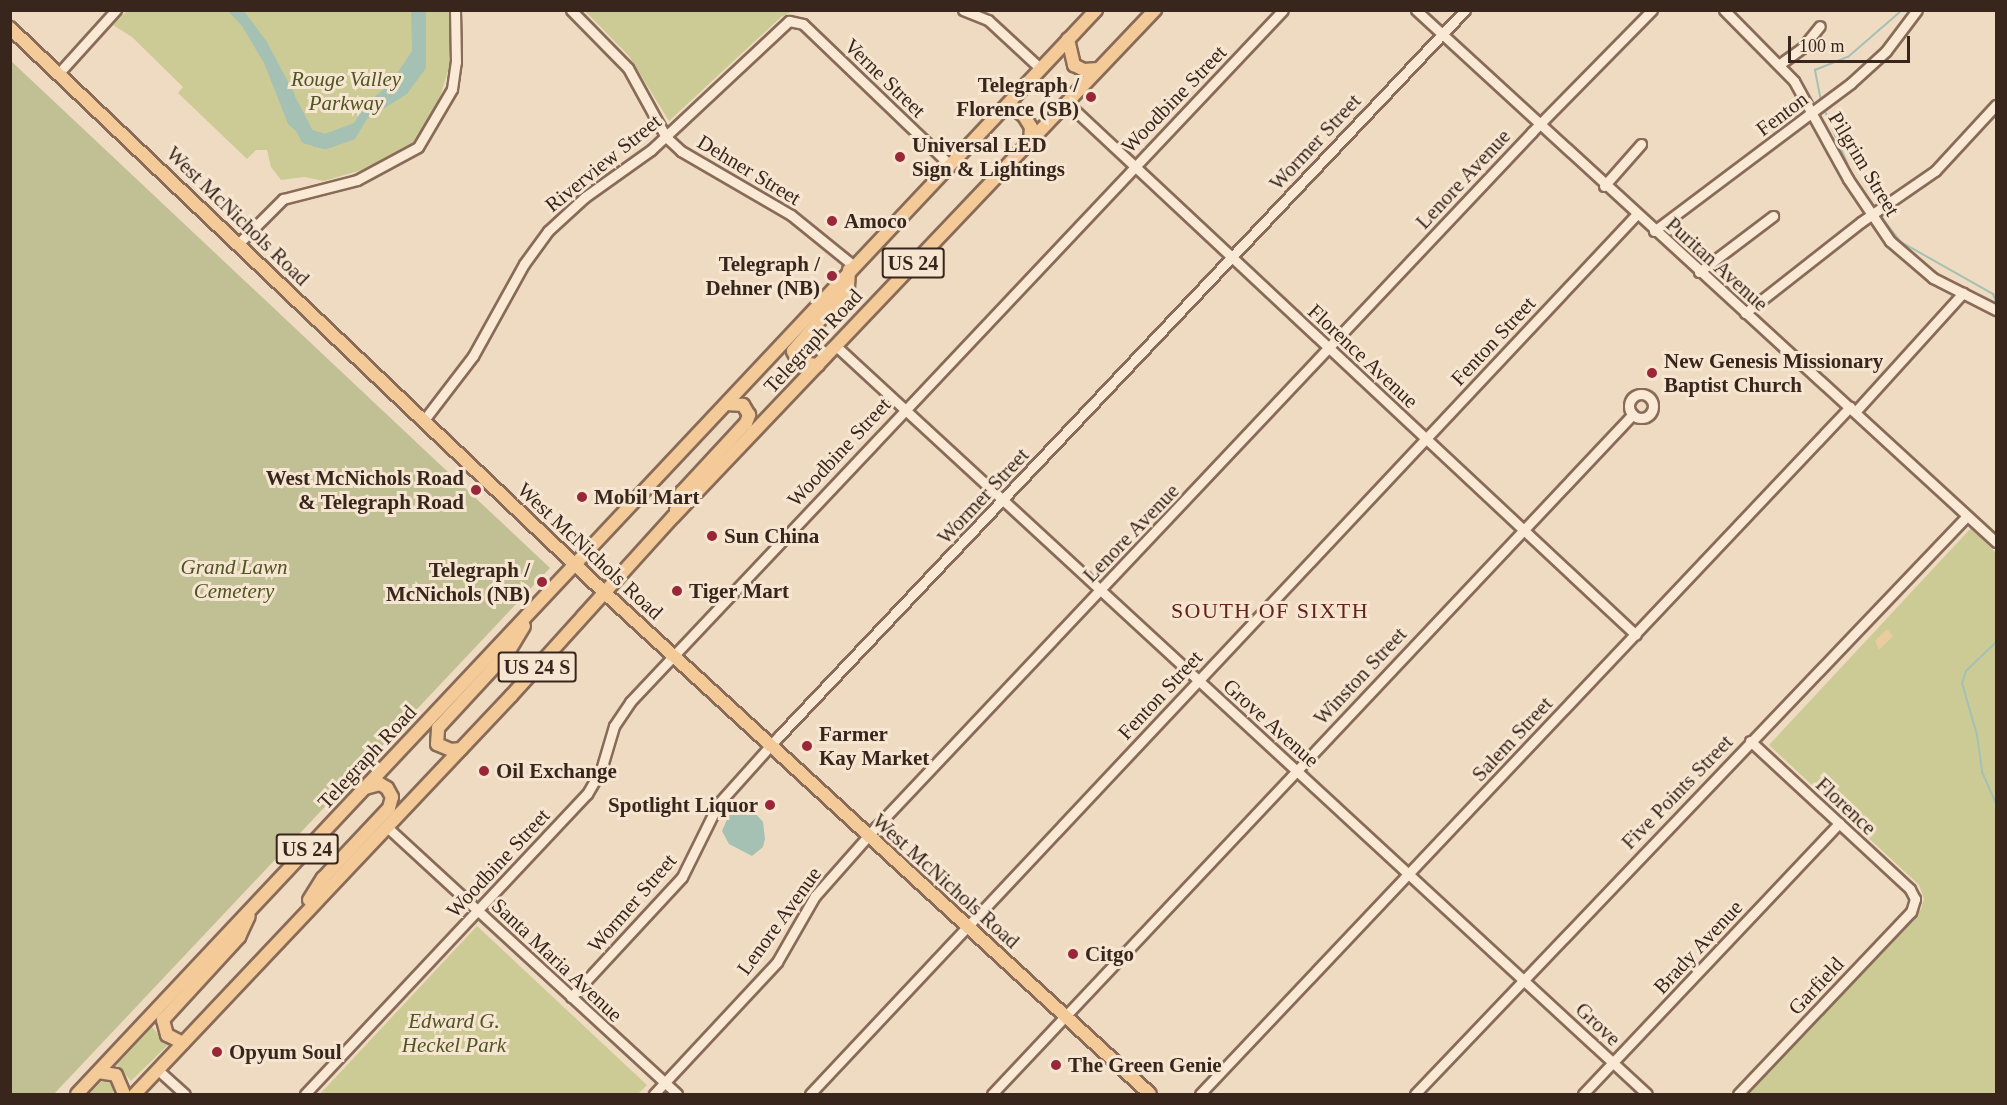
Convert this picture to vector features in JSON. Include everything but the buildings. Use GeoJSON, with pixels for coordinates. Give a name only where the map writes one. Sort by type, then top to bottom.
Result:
{"type":"FeatureCollection","features":[{"type":"Feature","properties":{"kind":"main road","name":"Telegraph Road"},"geometry":{"type":"LineString","coordinates":[[77,1095],[574,563],[1096,10]]}},
{"type":"Feature","properties":{"kind":"main road","name":"Telegraph Road"},"geometry":{"type":"LineString","coordinates":[[135,1095],[464,745],[673,517],[1155,10]]}},
{"type":"Feature","properties":{"kind":"main road","name":"West McNichols Road"},"geometry":{"type":"LineString","coordinates":[[10,28],[605,593],[1150,1095]]}},
{"type":"Feature","properties":{"kind":"main road"},"geometry":{"type":"LineString","coordinates":[[1068,39],[1074,65],[1084,70],[1098,69]]}},
{"type":"Feature","properties":{"kind":"main road"},"geometry":{"type":"LineString","coordinates":[[1003,109],[1014,108],[1028,121],[1032,127],[1030,140]]}},
{"type":"Feature","properties":{"kind":"main road"},"geometry":{"type":"LineString","coordinates":[[818,365],[799,363],[792,351],[848,288],[852,268]]}},
{"type":"Feature","properties":{"kind":"main road","name":"Telegraph Road"},"geometry":{"type":"LineString","coordinates":[[673,517],[682,492],[746,423],[749,416],[743,405],[726,404]]}},
{"type":"Feature","properties":{"kind":"main road","name":"Telegraph Road"},"geometry":{"type":"LineString","coordinates":[[464,745],[451,750],[437,744],[438,728],[509,651],[537,604]]}},
{"type":"Feature","properties":{"kind":"main road"},"geometry":{"type":"LineString","coordinates":[[292,926],[323,878],[389,808],[392,797],[387,788],[380,784],[365,788]]}},
{"type":"Feature","properties":{"kind":"main road"},"geometry":{"type":"LineString","coordinates":[[183,1043],[167,1035],[163,1020],[239,937],[253,907]]}},
{"type":"Feature","properties":{"kind":"main road"},"geometry":{"type":"LineString","coordinates":[[98,1072],[116,1076],[124,1095]]}},
{"type":"Feature","properties":{"kind":"street"},"geometry":{"type":"LineString","coordinates":[[59,74],[116,10]]}},
{"type":"Feature","properties":{"kind":"street"},"geometry":{"type":"LineString","coordinates":[[238,244],[283,199],[357,180],[418,147],[452,89],[456,62],[455,10]]}},
{"type":"Feature","properties":{"kind":"street","name":"Dehner Street"},"geometry":{"type":"LineString","coordinates":[[572,10],[628,69],[666,137],[707,169],[791,214],[852,268]]}},
{"type":"Feature","properties":{"kind":"street"},"geometry":{"type":"LineString","coordinates":[[963,10],[988,20],[1041,69]]}},
{"type":"Feature","properties":{"kind":"street","name":"Woodbine Street"},"geometry":{"type":"LineString","coordinates":[[305,1095],[587,794],[601,770],[621,715],[903,409],[1283,10]]}},
{"type":"Feature","properties":{"kind":"street","name":"Puritan Avenue"},"geometry":{"type":"LineString","coordinates":[[1416,10],[1604,186],[1996,542]]}},
{"type":"Feature","properties":{"kind":"street","name":"Wormer Street"},"geometry":{"type":"LineString","coordinates":[[571,997],[682,877],[714,810],[770,745],[1465,10]]}},
{"type":"Feature","properties":{"kind":"street","name":"Lenore Avenue"},"geometry":{"type":"LineString","coordinates":[[654,1095],[777,963],[815,896],[869,836],[1330,350],[1539,125],[1652,10]]}},
{"type":"Feature","properties":{"kind":"street","name":"Pilgrim Street"},"geometry":{"type":"LineString","coordinates":[[1724,10],[1780,64],[1813,113],[1871,215],[1910,261],[1996,310]]}},
{"type":"Feature","properties":{"kind":"street","name":"Fenton"},"geometry":{"type":"LineString","coordinates":[[1654,231],[1813,113],[1886,51],[1917,10]]}},
{"type":"Feature","properties":{"kind":"street","name":"Riverview Street"},"geometry":{"type":"LineString","coordinates":[[424,420],[473,356],[524,264],[548,231],[585,197],[666,137],[794,19]]}},
{"type":"Feature","properties":{"kind":"street","name":"Verne Street"},"geometry":{"type":"LineString","coordinates":[[794,19],[803,24],[950,165]]}},
{"type":"Feature","properties":{"kind":"street"},"geometry":{"type":"LineString","coordinates":[[1780,64],[1802,48],[1820,26]]}},
{"type":"Feature","properties":{"kind":"street","name":"Florence Avenue"},"geometry":{"type":"LineString","coordinates":[[1066,102],[1636,635]]}},
{"type":"Feature","properties":{"kind":"street"},"geometry":{"type":"LineString","coordinates":[[1745,313],[1871,215],[1935,171],[1996,105]]}},
{"type":"Feature","properties":{"kind":"street"},"geometry":{"type":"LineString","coordinates":[[1604,186],[1641,144]]}},
{"type":"Feature","properties":{"kind":"street","name":"Fenton Street"},"geometry":{"type":"LineString","coordinates":[[810,1095],[966,926],[1636,215]]}},
{"type":"Feature","properties":{"kind":"street"},"geometry":{"type":"LineString","coordinates":[[1699,272],[1773,216]]}},
{"type":"Feature","properties":{"kind":"street","name":"Salem Street"},"geometry":{"type":"LineString","coordinates":[[1200,1095],[1963,293]]}},
{"type":"Feature","properties":{"kind":"street","name":"Grove Avenue"},"geometry":{"type":"LineString","coordinates":[[836,346],[1523,980]]}},
{"type":"Feature","properties":{"kind":"street","name":"Winston Street"},"geometry":{"type":"LineString","coordinates":[[992,1095],[1295,770],[1633,414]]}},
{"type":"Feature","properties":{"kind":"street","name":"Five Points Street"},"geometry":{"type":"LineString","coordinates":[[1415,1095],[1750,741],[1967,516]]}},
{"type":"Feature","properties":{"kind":"street","name":"Florence"},"geometry":{"type":"LineString","coordinates":[[1750,741],[1910,890],[1915,899]]}},
{"type":"Feature","properties":{"kind":"street","name":"Brady Avenue"},"geometry":{"type":"LineString","coordinates":[[1583,1095],[1839,823]]}},
{"type":"Feature","properties":{"kind":"street","name":"Santa Maria Avenue"},"geometry":{"type":"LineString","coordinates":[[387,827],[677,1095]]}},
{"type":"Feature","properties":{"kind":"street","name":"Garfield"},"geometry":{"type":"LineString","coordinates":[[1738,1095],[1911,912],[1915,899]]}},
{"type":"Feature","properties":{"kind":"street","name":"Grove"},"geometry":{"type":"LineString","coordinates":[[1523,980],[1647,1095]]}},
{"type":"Feature","properties":{"kind":"street"},"geometry":{"type":"LineString","coordinates":[[158,1070],[185,1095]]}},
{"type":"Feature","properties":{"kind":"green space","name":"Rouge Valley Parkway"},"geometry":{"type":"Polygon","coordinates":[[[128,10],[451,11],[450,64],[437,107],[414,147],[382,164],[324,181],[304,177],[281,180],[271,167],[267,150],[256,150],[247,159],[178,93],[183,87],[132,37],[113,25],[128,10]]]}},
{"type":"Feature","properties":{"kind":"green space"},"geometry":{"type":"Polygon","coordinates":[[[585,11],[793,11],[781,17],[669,121],[629,56],[585,11]]]}},
{"type":"Feature","properties":{"kind":"green space","name":"Grand Lawn Cemetery"},"geometry":{"type":"Polygon","coordinates":[[[10,60],[550,568],[54,1094],[10,1094],[10,60]]]}},
{"type":"Feature","properties":{"kind":"green space"},"geometry":{"type":"Polygon","coordinates":[[[1971,528],[1996,553],[1996,1094],[1747,1094],[1921,909],[1924,899],[1919,885],[1769,745],[1971,528]]]}},
{"type":"Feature","properties":{"kind":"green space","name":"Edward G. Heckel Park"},"geometry":{"type":"Polygon","coordinates":[[[477,926],[647,1085],[638,1094],[320,1094],[477,926]]]}},
{"type":"Feature","properties":{"kind":"green space"},"geometry":{"type":"Polygon","coordinates":[[[152,1027],[168,1045],[131,1081],[117,1065],[152,1027]]]}},
{"type":"Feature","properties":{"kind":"green space"},"geometry":{"type":"Polygon","coordinates":[[[104,1079],[113,1080],[113,1094],[89,1094],[104,1079]]]}},
{"type":"Feature","properties":{"kind":"sand"},"geometry":{"type":"Polygon","coordinates":[[[1887,629],[1893,636],[1879,650],[1875,641],[1887,629]]]}},
{"type":"Feature","properties":{"kind":"shaded area"},"geometry":{"type":"Polygon","coordinates":[[[228,11],[244,11],[267,42],[295,95],[291,116],[294,125],[314,138],[354,123],[367,103],[390,84],[412,51],[411,11],[426,11],[426,68],[407,94],[367,119],[355,139],[330,148],[314,147],[288,124],[264,63],[242,26],[228,11]]]}},
{"type":"Feature","properties":{"kind":"shaded area"},"geometry":{"type":"Polygon","coordinates":[[[747,804],[763,822],[765,839],[763,847],[752,856],[729,844],[722,831],[730,813],[747,804]]]}},
{"type":"Feature","properties":{"kind":"waterway"},"geometry":{"type":"LineString","coordinates":[[1821,101],[1815,70],[1848,57],[1902,10]]}},
{"type":"Feature","properties":{"kind":"waterway"},"geometry":{"type":"LineString","coordinates":[[284,92],[307,136],[325,141]]}},
{"type":"Feature","properties":{"kind":"waterway"},"geometry":{"type":"LineString","coordinates":[[1824,109],[1853,177],[1872,204]]}},
{"type":"Feature","properties":{"kind":"waterway"},"geometry":{"type":"LineString","coordinates":[[1882,218],[1901,242],[1993,294],[1996,301]]}},
{"type":"Feature","properties":{"kind":"waterway"},"geometry":{"type":"LineString","coordinates":[[1996,642],[1966,671],[1962,683],[1977,735],[1982,772],[1996,803]]}},
{"type":"Feature","properties":{"kind":"place","name":"Telegraph / Florence (SB)"},"geometry":{"type":"Point","coordinates":[1091,97]}},
{"type":"Feature","properties":{"kind":"place","name":"Universal LED Sign & Lightings"},"geometry":{"type":"Point","coordinates":[900,157]}},
{"type":"Feature","properties":{"kind":"place","name":"Amoco"},"geometry":{"type":"Point","coordinates":[832,221]}},
{"type":"Feature","properties":{"kind":"place","name":"Telegraph / Dehner (NB)"},"geometry":{"type":"Point","coordinates":[832,276]}},
{"type":"Feature","properties":{"kind":"place","name":"New Genesis Missionary Baptist Church"},"geometry":{"type":"Point","coordinates":[1652,373]}},
{"type":"Feature","properties":{"kind":"place","name":"West McNichols Road & Telegraph Road"},"geometry":{"type":"Point","coordinates":[476,490]}},
{"type":"Feature","properties":{"kind":"place","name":"Mobil Mart"},"geometry":{"type":"Point","coordinates":[582,497]}},
{"type":"Feature","properties":{"kind":"place","name":"Sun China"},"geometry":{"type":"Point","coordinates":[712,536]}},
{"type":"Feature","properties":{"kind":"place","name":"Telegraph / McNichols (NB)"},"geometry":{"type":"Point","coordinates":[542,582]}},
{"type":"Feature","properties":{"kind":"place","name":"Tiger Mart"},"geometry":{"type":"Point","coordinates":[677,591]}},
{"type":"Feature","properties":{"kind":"place","name":"Farmer Kay Market"},"geometry":{"type":"Point","coordinates":[807,746]}},
{"type":"Feature","properties":{"kind":"place","name":"Oil Exchange"},"geometry":{"type":"Point","coordinates":[484,771]}},
{"type":"Feature","properties":{"kind":"place","name":"Spotlight Liquor"},"geometry":{"type":"Point","coordinates":[770,805]}},
{"type":"Feature","properties":{"kind":"place","name":"Citgo"},"geometry":{"type":"Point","coordinates":[1073,954]}},
{"type":"Feature","properties":{"kind":"place","name":"Opyum Soul"},"geometry":{"type":"Point","coordinates":[217,1052]}},
{"type":"Feature","properties":{"kind":"place","name":"The Green Genie"},"geometry":{"type":"Point","coordinates":[1056,1065]}},
{"type":"Feature","properties":{"kind":"district","name":"SOUTH OF SIXTH"},"geometry":{"type":"Point","coordinates":[1270,611]}}]}
